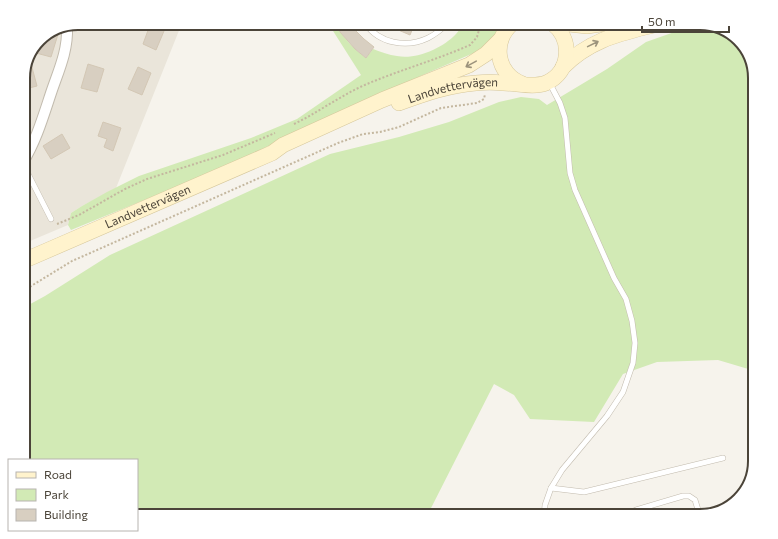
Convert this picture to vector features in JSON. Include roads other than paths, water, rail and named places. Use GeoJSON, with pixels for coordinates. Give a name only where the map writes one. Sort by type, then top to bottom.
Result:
{"type":"FeatureCollection","features":[{"type":"Feature","properties":{"kind":"street","name":"Landvettervägen"},"geometry":{"type":"LineString","coordinates":[[272,153],[283,145],[434,78],[458,70],[479,59],[505,30]]}},
{"type":"Feature","properties":{"kind":"street","name":"Landvettervägen"},"geometry":{"type":"LineString","coordinates":[[506,30],[499,56],[503,68],[515,80],[526,84]]}},
{"type":"Feature","properties":{"kind":"street"},"geometry":{"type":"LineString","coordinates":[[559,30],[566,44],[566,56],[562,68]]}},
{"type":"Feature","properties":{"kind":"street"},"geometry":{"type":"LineString","coordinates":[[548,82],[586,48],[604,39],[636,30]]}},
{"type":"Feature","properties":{"kind":"street"},"geometry":{"type":"LineString","coordinates":[[30,149],[36,137],[64,57],[67,32]]}},
{"type":"Feature","properties":{"kind":"street","name":"Landvettervägen"},"geometry":{"type":"LineString","coordinates":[[30,258],[272,153],[285,150],[374,112],[415,97],[461,84],[486,83],[537,85],[548,82]]}},
{"type":"Feature","properties":{"kind":"lane"},"geometry":{"type":"LineString","coordinates":[[372,30],[388,41],[401,44],[427,38],[440,30]]}},
{"type":"Feature","properties":{"kind":"lane"},"geometry":{"type":"LineString","coordinates":[[545,509],[551,488],[562,470],[607,416],[623,392],[633,363],[635,343],[632,321],[626,299],[614,278],[575,190],[570,173],[565,118],[560,103],[548,82]]}},
{"type":"Feature","properties":{"kind":"lane"},"geometry":{"type":"LineString","coordinates":[[30,177],[51,219]]}},
{"type":"Feature","properties":{"kind":"lane"},"geometry":{"type":"LineString","coordinates":[[551,488],[584,492],[723,458]]}},
{"type":"Feature","properties":{"kind":"lane"},"geometry":{"type":"LineString","coordinates":[[639,509],[682,496],[689,496],[695,500],[698,509]]}}]}
